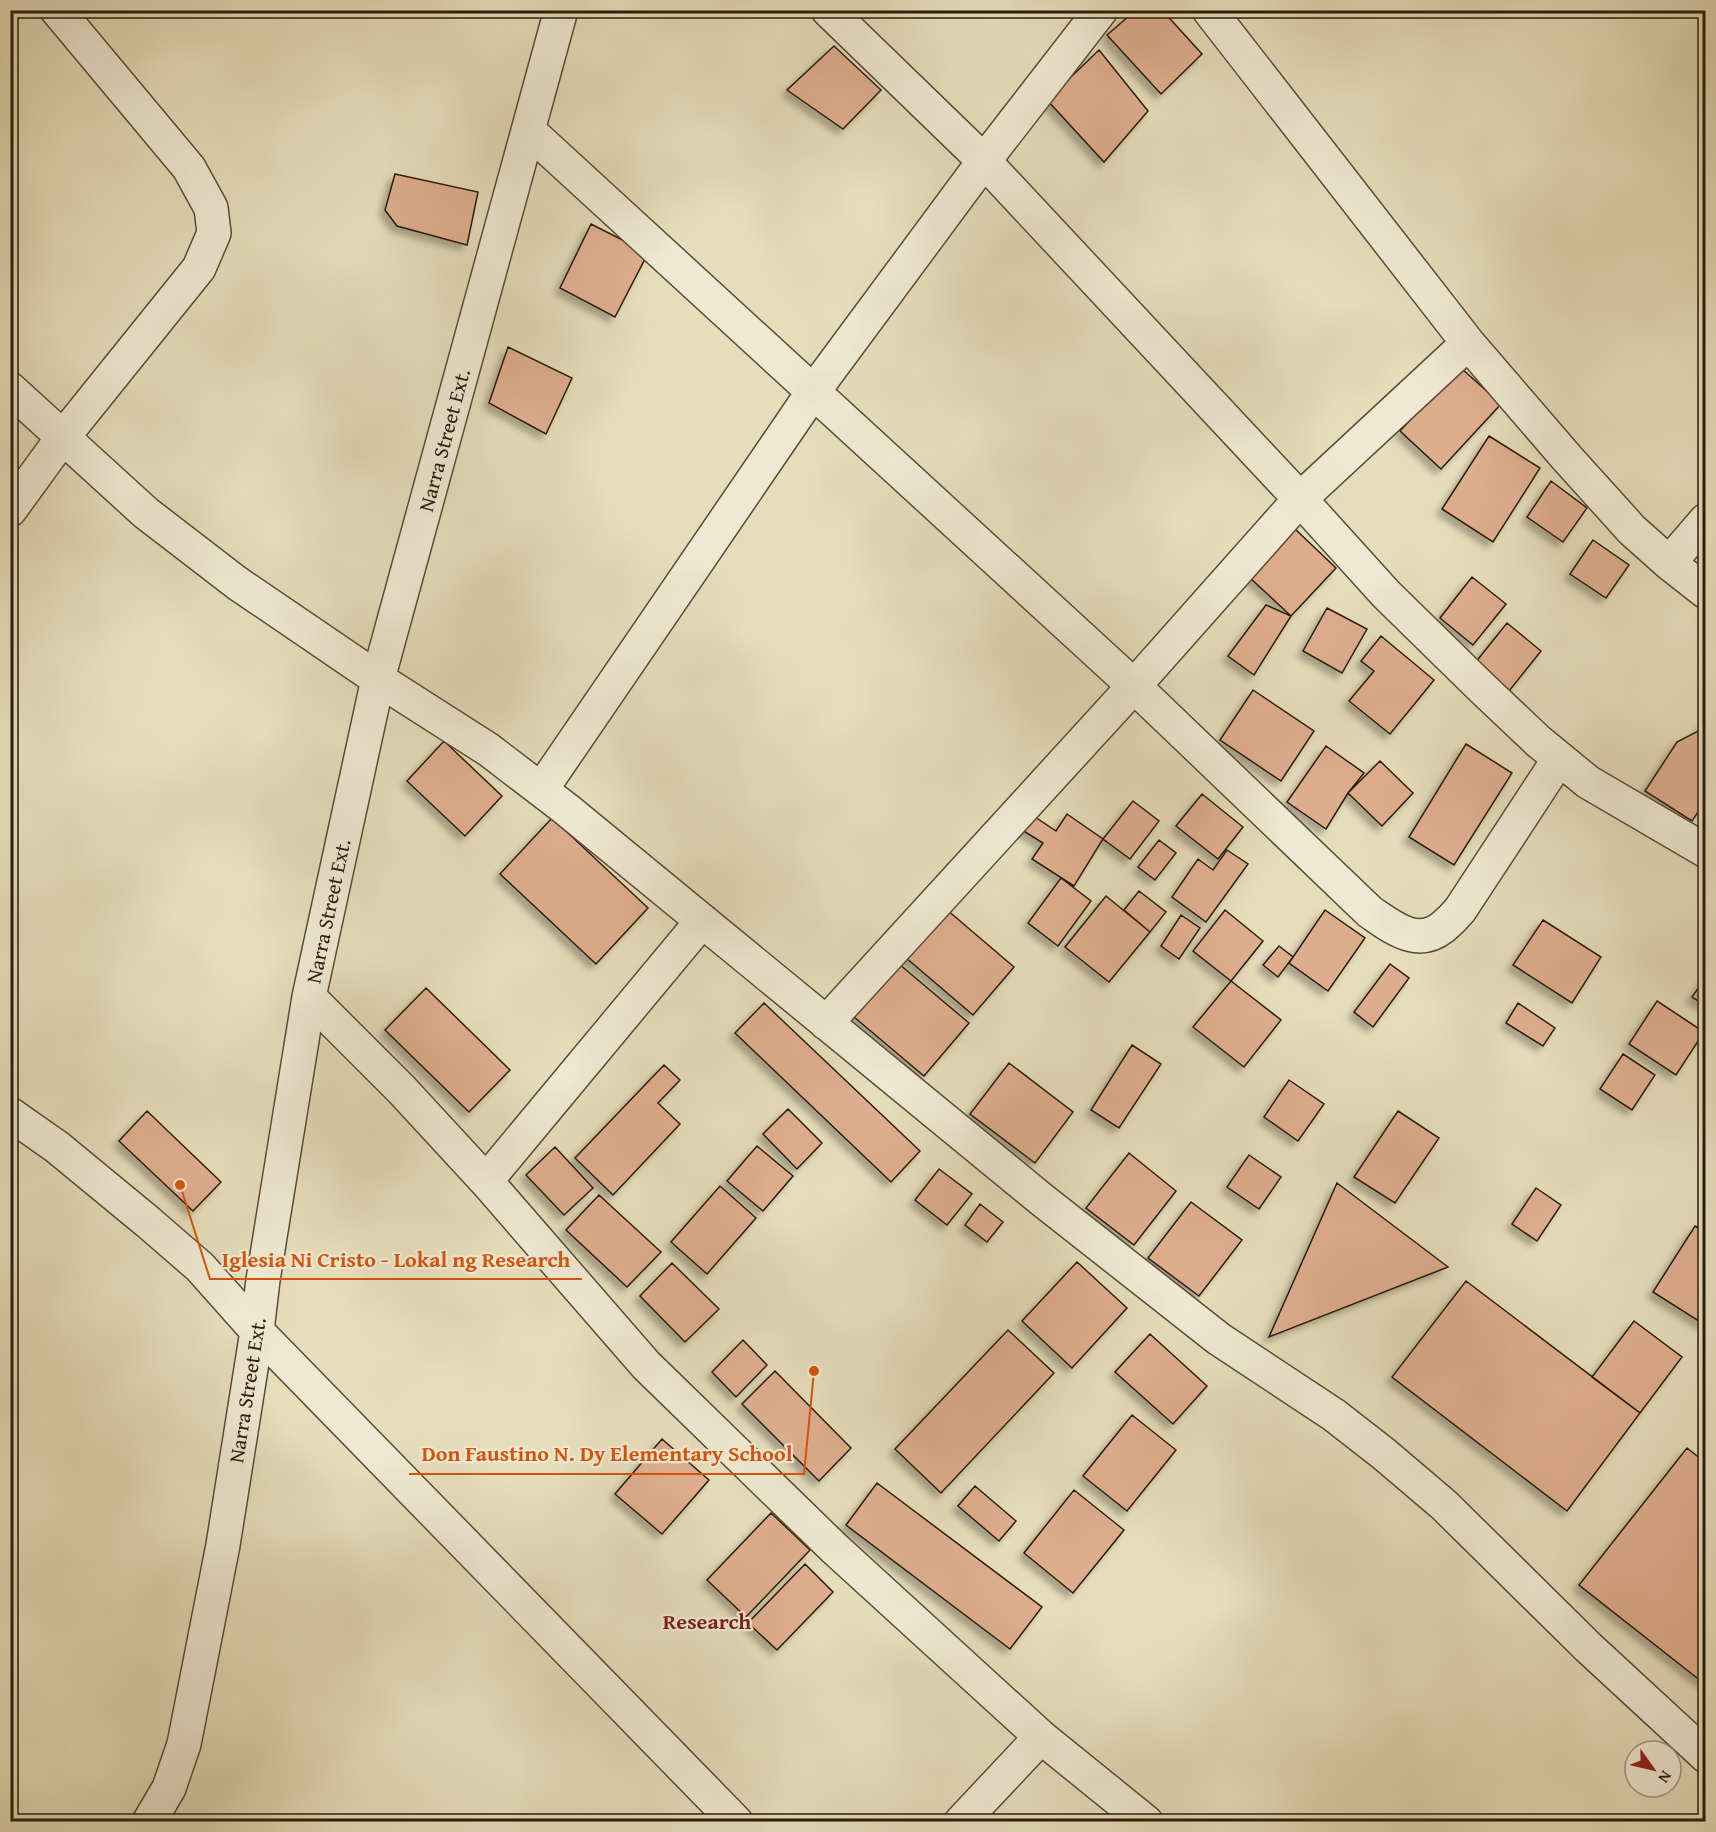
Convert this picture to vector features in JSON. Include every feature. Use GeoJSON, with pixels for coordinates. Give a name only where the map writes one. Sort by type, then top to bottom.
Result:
{"type":"FeatureCollection","features":[{"type":"Feature","properties":{"kind":"street"},"geometry":{"type":"LineString","coordinates":[[10,510],[63,437],[199,268],[214,233],[211,208],[189,168],[57,10]]}},
{"type":"Feature","properties":{"kind":"street","name":"Narra Street Ext."},"geometry":{"type":"LineString","coordinates":[[149,1821],[169,1788],[184,1744],[223,1545],[309,997],[378,679],[561,10]]}},
{"type":"Feature","properties":{"kind":"street"},"geometry":{"type":"LineString","coordinates":[[828,10],[984,161],[1386,594],[1538,741],[1588,782],[1706,851]]}},
{"type":"Feature","properties":{"kind":"street"},"geometry":{"type":"LineString","coordinates":[[541,790],[813,392],[984,161],[1101,10]]}},
{"type":"Feature","properties":{"kind":"street"},"geometry":{"type":"LineString","coordinates":[[1209,10],[1468,343],[1625,522],[1669,563],[1706,592]]}},
{"type":"Feature","properties":{"kind":"street"},"geometry":{"type":"LineString","coordinates":[[529,131],[1134,686],[1370,912],[1399,932],[1421,937],[1442,929],[1460,910],[1559,759]]}},
{"type":"Feature","properties":{"kind":"street"},"geometry":{"type":"LineString","coordinates":[[826,1023],[1134,686],[1300,499],[1468,343]]}},
{"type":"Feature","properties":{"kind":"street"},"geometry":{"type":"LineString","coordinates":[[10,389],[146,513],[237,583],[378,679],[489,750],[779,983],[1041,1199],[1220,1339],[1334,1415],[1384,1454],[1444,1505],[1579,1639],[1706,1756]]}},
{"type":"Feature","properties":{"kind":"street"},"geometry":{"type":"LineString","coordinates":[[1669,563],[1706,520]]}},
{"type":"Feature","properties":{"kind":"street"},"geometry":{"type":"LineString","coordinates":[[486,1181],[702,921]]}},
{"type":"Feature","properties":{"kind":"street"},"geometry":{"type":"LineString","coordinates":[[309,997],[402,1090],[486,1181],[646,1365],[834,1548],[1041,1737],[1146,1821]]}},
{"type":"Feature","properties":{"kind":"street"},"geometry":{"type":"LineString","coordinates":[[10,1114],[57,1147],[200,1267],[257,1331],[736,1821]]}},
{"type":"Feature","properties":{"kind":"street"},"geometry":{"type":"LineString","coordinates":[[961,1821],[1041,1737]]}},
{"type":"Feature","properties":{"kind":"building"},"geometry":{"type":"Polygon","coordinates":[[[1136,10],[1162,10],[1202,54],[1161,94],[1107,35],[1136,10]]]}},
{"type":"Feature","properties":{"kind":"building"},"geometry":{"type":"Polygon","coordinates":[[[834,46],[881,90],[843,129],[787,90],[834,46]]]}},
{"type":"Feature","properties":{"kind":"building"},"geometry":{"type":"Polygon","coordinates":[[[1099,50],[1148,111],[1104,162],[1047,100],[1099,50]]]}},
{"type":"Feature","properties":{"kind":"building"},"geometry":{"type":"Polygon","coordinates":[[[395,174],[478,192],[467,245],[397,226],[385,210],[395,174]]]}},
{"type":"Feature","properties":{"kind":"building"},"geometry":{"type":"Polygon","coordinates":[[[591,224],[648,253],[615,317],[560,288],[591,224]]]}},
{"type":"Feature","properties":{"kind":"building"},"geometry":{"type":"Polygon","coordinates":[[[508,347],[572,378],[546,434],[489,403],[508,347]]]}},
{"type":"Feature","properties":{"kind":"building"},"geometry":{"type":"Polygon","coordinates":[[[1460,367],[1501,404],[1441,469],[1400,431],[1460,367]]]}},
{"type":"Feature","properties":{"kind":"building"},"geometry":{"type":"Polygon","coordinates":[[[1489,436],[1540,468],[1493,542],[1442,509],[1489,436]]]}},
{"type":"Feature","properties":{"kind":"building"},"geometry":{"type":"Polygon","coordinates":[[[1551,481],[1587,508],[1563,542],[1527,517],[1551,481]]]}},
{"type":"Feature","properties":{"kind":"building"},"geometry":{"type":"Polygon","coordinates":[[[1294,528],[1336,568],[1291,616],[1248,576],[1294,528]]]}},
{"type":"Feature","properties":{"kind":"building"},"geometry":{"type":"Polygon","coordinates":[[[1593,540],[1629,565],[1606,598],[1570,574],[1593,540]]]}},
{"type":"Feature","properties":{"kind":"building"},"geometry":{"type":"Polygon","coordinates":[[[1472,577],[1506,604],[1473,645],[1440,618],[1472,577]]]}},
{"type":"Feature","properties":{"kind":"building"},"geometry":{"type":"Polygon","coordinates":[[[1266,605],[1291,616],[1254,675],[1228,656],[1266,605]]]}},
{"type":"Feature","properties":{"kind":"building"},"geometry":{"type":"Polygon","coordinates":[[[1327,608],[1367,629],[1342,673],[1303,651],[1327,608]]]}},
{"type":"Feature","properties":{"kind":"building"},"geometry":{"type":"Polygon","coordinates":[[[1507,623],[1541,651],[1509,691],[1475,663],[1507,623]]]}},
{"type":"Feature","properties":{"kind":"building"},"geometry":{"type":"Polygon","coordinates":[[[1381,636],[1434,680],[1390,734],[1349,701],[1374,671],[1361,661],[1381,636]]]}},
{"type":"Feature","properties":{"kind":"building"},"geometry":{"type":"Polygon","coordinates":[[[1253,690],[1314,731],[1281,781],[1220,740],[1253,690]]]}},
{"type":"Feature","properties":{"kind":"building"},"geometry":{"type":"Polygon","coordinates":[[[1706,721],[1706,734],[1700,730],[1706,721]]]}},
{"type":"Feature","properties":{"kind":"building"},"geometry":{"type":"Polygon","coordinates":[[[1700,730],[1706,734],[1706,800],[1692,821],[1645,791],[1677,742],[1700,730]]]}},
{"type":"Feature","properties":{"kind":"building"},"geometry":{"type":"Polygon","coordinates":[[[444,741],[502,796],[465,836],[407,781],[444,741]]]}},
{"type":"Feature","properties":{"kind":"building"},"geometry":{"type":"Polygon","coordinates":[[[1466,744],[1512,773],[1454,865],[1409,837],[1466,744]]]}},
{"type":"Feature","properties":{"kind":"building"},"geometry":{"type":"Polygon","coordinates":[[[1326,746],[1364,773],[1348,793],[1326,829],[1287,802],[1326,746]]]}},
{"type":"Feature","properties":{"kind":"building"},"geometry":{"type":"Polygon","coordinates":[[[1380,761],[1413,793],[1382,826],[1348,793],[1380,761]]]}},
{"type":"Feature","properties":{"kind":"building"},"geometry":{"type":"Polygon","coordinates":[[[1202,794],[1243,827],[1218,859],[1176,826],[1202,794]]]}},
{"type":"Feature","properties":{"kind":"building"},"geometry":{"type":"Polygon","coordinates":[[[1133,801],[1159,821],[1130,859],[1103,839],[1133,801]]]}},
{"type":"Feature","properties":{"kind":"building"},"geometry":{"type":"Polygon","coordinates":[[[1067,814],[1103,839],[1074,886],[1032,859],[1043,843],[1022,830],[1032,815],[1056,831],[1067,814]]]}},
{"type":"Feature","properties":{"kind":"building"},"geometry":{"type":"Polygon","coordinates":[[[552,818],[648,908],[596,964],[500,874],[552,818]]]}},
{"type":"Feature","properties":{"kind":"building"},"geometry":{"type":"Polygon","coordinates":[[[1159,840],[1176,853],[1155,880],[1138,867],[1159,840]]]}},
{"type":"Feature","properties":{"kind":"building"},"geometry":{"type":"Polygon","coordinates":[[[1227,850],[1248,864],[1206,922],[1172,897],[1198,859],[1213,870],[1227,850]]]}},
{"type":"Feature","properties":{"kind":"building"},"geometry":{"type":"Polygon","coordinates":[[[1061,878],[1091,901],[1058,946],[1028,923],[1061,878]]]}},
{"type":"Feature","properties":{"kind":"building"},"geometry":{"type":"Polygon","coordinates":[[[1139,891],[1166,912],[1150,932],[1124,910],[1139,891]]]}},
{"type":"Feature","properties":{"kind":"building"},"geometry":{"type":"Polygon","coordinates":[[[1106,896],[1150,932],[1109,982],[1065,947],[1106,896]]]}},
{"type":"Feature","properties":{"kind":"building"},"geometry":{"type":"Polygon","coordinates":[[[946,909],[1014,967],[973,1015],[905,957],[946,909]]]}},
{"type":"Feature","properties":{"kind":"building"},"geometry":{"type":"Polygon","coordinates":[[[1225,910],[1263,941],[1231,981],[1193,951],[1225,910]]]}},
{"type":"Feature","properties":{"kind":"building"},"geometry":{"type":"Polygon","coordinates":[[[1325,910],[1365,938],[1328,991],[1289,963],[1325,910]]]}},
{"type":"Feature","properties":{"kind":"building"},"geometry":{"type":"Polygon","coordinates":[[[1181,915],[1200,928],[1179,959],[1161,946],[1181,915]]]}},
{"type":"Feature","properties":{"kind":"building"},"geometry":{"type":"Polygon","coordinates":[[[1543,920],[1601,957],[1572,1003],[1513,965],[1543,920]]]}},
{"type":"Feature","properties":{"kind":"building"},"geometry":{"type":"Polygon","coordinates":[[[1279,946],[1293,957],[1278,977],[1263,965],[1279,946]]]}},
{"type":"Feature","properties":{"kind":"building"},"geometry":{"type":"Polygon","coordinates":[[[899,964],[969,1023],[924,1076],[854,1017],[899,964]]]}},
{"type":"Feature","properties":{"kind":"building"},"geometry":{"type":"Polygon","coordinates":[[[1390,964],[1409,978],[1373,1027],[1354,1012],[1390,964]]]}},
{"type":"Feature","properties":{"kind":"building"},"geometry":{"type":"Polygon","coordinates":[[[1706,977],[1706,1006],[1692,997],[1706,977]]]}},
{"type":"Feature","properties":{"kind":"building"},"geometry":{"type":"Polygon","coordinates":[[[1231,981],[1281,1020],[1244,1067],[1193,1027],[1231,981]]]}},
{"type":"Feature","properties":{"kind":"building"},"geometry":{"type":"Polygon","coordinates":[[[426,988],[510,1070],[469,1112],[385,1030],[426,988]]]}},
{"type":"Feature","properties":{"kind":"building"},"geometry":{"type":"Polygon","coordinates":[[[1657,1001],[1704,1032],[1676,1075],[1629,1044],[1657,1001]]]}},
{"type":"Feature","properties":{"kind":"building"},"geometry":{"type":"Polygon","coordinates":[[[764,1003],[920,1151],[891,1182],[735,1033],[764,1003]]]}},
{"type":"Feature","properties":{"kind":"building"},"geometry":{"type":"Polygon","coordinates":[[[1518,1003],[1555,1028],[1543,1046],[1506,1023],[1518,1003]]]}},
{"type":"Feature","properties":{"kind":"building"},"geometry":{"type":"Polygon","coordinates":[[[1132,1045],[1161,1064],[1119,1128],[1091,1110],[1132,1045]]]}},
{"type":"Feature","properties":{"kind":"building"},"geometry":{"type":"Polygon","coordinates":[[[1623,1054],[1655,1075],[1632,1110],[1600,1089],[1623,1054]]]}},
{"type":"Feature","properties":{"kind":"building"},"geometry":{"type":"Polygon","coordinates":[[[1009,1063],[1073,1112],[1035,1163],[970,1114],[1009,1063]]]}},
{"type":"Feature","properties":{"kind":"building"},"geometry":{"type":"Polygon","coordinates":[[[664,1065],[680,1080],[658,1103],[680,1124],[613,1195],[575,1158],[664,1065]]]}},
{"type":"Feature","properties":{"kind":"building"},"geometry":{"type":"Polygon","coordinates":[[[1289,1080],[1324,1104],[1298,1141],[1264,1117],[1289,1080]]]}},
{"type":"Feature","properties":{"kind":"building"},"geometry":{"type":"Polygon","coordinates":[[[788,1109],[822,1143],[797,1169],[763,1134],[788,1109]]]}},
{"type":"Feature","properties":{"kind":"building"},"geometry":{"type":"Polygon","coordinates":[[[147,1111],[221,1182],[193,1211],[119,1141],[147,1111]]]}},
{"type":"Feature","properties":{"kind":"building"},"geometry":{"type":"Polygon","coordinates":[[[1398,1111],[1439,1138],[1395,1203],[1354,1177],[1398,1111]]]}},
{"type":"Feature","properties":{"kind":"building"},"geometry":{"type":"Polygon","coordinates":[[[757,1146],[793,1176],[763,1211],[727,1181],[757,1146]]]}},
{"type":"Feature","properties":{"kind":"building"},"geometry":{"type":"Polygon","coordinates":[[[555,1147],[593,1188],[564,1215],[526,1175],[555,1147]]]}},
{"type":"Feature","properties":{"kind":"building"},"geometry":{"type":"Polygon","coordinates":[[[1129,1153],[1176,1191],[1134,1245],[1086,1208],[1129,1153]]]}},
{"type":"Feature","properties":{"kind":"building"},"geometry":{"type":"Polygon","coordinates":[[[1249,1155],[1281,1177],[1259,1209],[1227,1187],[1249,1155]]]}},
{"type":"Feature","properties":{"kind":"building"},"geometry":{"type":"Polygon","coordinates":[[[939,1169],[972,1194],[947,1225],[915,1200],[939,1169]]]}},
{"type":"Feature","properties":{"kind":"building"},"geometry":{"type":"Polygon","coordinates":[[[1337,1183],[1448,1267],[1269,1337],[1337,1183]]]}},
{"type":"Feature","properties":{"kind":"building"},"geometry":{"type":"Polygon","coordinates":[[[720,1186],[756,1218],[707,1274],[671,1242],[720,1186]]]}},
{"type":"Feature","properties":{"kind":"building"},"geometry":{"type":"Polygon","coordinates":[[[1536,1188],[1561,1205],[1537,1241],[1512,1224],[1536,1188]]]}},
{"type":"Feature","properties":{"kind":"building"},"geometry":{"type":"Polygon","coordinates":[[[599,1195],[661,1252],[627,1287],[566,1230],[599,1195]]]}},
{"type":"Feature","properties":{"kind":"building"},"geometry":{"type":"Polygon","coordinates":[[[1191,1202],[1242,1240],[1199,1296],[1148,1258],[1191,1202]]]}},
{"type":"Feature","properties":{"kind":"building"},"geometry":{"type":"Polygon","coordinates":[[[980,1204],[1003,1222],[987,1242],[965,1225],[980,1204]]]}},
{"type":"Feature","properties":{"kind":"building"},"geometry":{"type":"Polygon","coordinates":[[[1695,1226],[1706,1233],[1705,1325],[1653,1292],[1695,1226]]]}},
{"type":"Feature","properties":{"kind":"building"},"geometry":{"type":"Polygon","coordinates":[[[1077,1262],[1127,1308],[1072,1368],[1022,1321],[1077,1262]]]}},
{"type":"Feature","properties":{"kind":"building"},"geometry":{"type":"Polygon","coordinates":[[[672,1263],[719,1309],[685,1342],[640,1296],[672,1263]]]}},
{"type":"Feature","properties":{"kind":"building"},"geometry":{"type":"Polygon","coordinates":[[[1466,1281],[1640,1413],[1567,1511],[1392,1377],[1466,1281]]]}},
{"type":"Feature","properties":{"kind":"building"},"geometry":{"type":"Polygon","coordinates":[[[1634,1321],[1682,1357],[1640,1413],[1592,1377],[1634,1321]]]}},
{"type":"Feature","properties":{"kind":"building"},"geometry":{"type":"Polygon","coordinates":[[[1008,1330],[1054,1373],[941,1493],[895,1449],[1008,1330]]]}},
{"type":"Feature","properties":{"kind":"building"},"geometry":{"type":"Polygon","coordinates":[[[1150,1334],[1207,1386],[1173,1424],[1115,1372],[1150,1334]]]}},
{"type":"Feature","properties":{"kind":"building"},"geometry":{"type":"Polygon","coordinates":[[[743,1340],[767,1365],[736,1397],[712,1372],[743,1340]]]}},
{"type":"Feature","properties":{"kind":"building"},"geometry":{"type":"Polygon","coordinates":[[[775,1371],[851,1448],[819,1481],[742,1404],[775,1371]]]}},
{"type":"Feature","properties":{"kind":"building"},"geometry":{"type":"Polygon","coordinates":[[[1132,1415],[1176,1450],[1127,1511],[1083,1476],[1132,1415]]]}},
{"type":"Feature","properties":{"kind":"building"},"geometry":{"type":"Polygon","coordinates":[[[662,1439],[709,1480],[662,1534],[615,1494],[662,1439]]]}},
{"type":"Feature","properties":{"kind":"building"},"geometry":{"type":"Polygon","coordinates":[[[1687,1448],[1706,1463],[1706,1685],[1579,1585],[1687,1448]]]}},
{"type":"Feature","properties":{"kind":"building"},"geometry":{"type":"Polygon","coordinates":[[[877,1483],[1042,1607],[1010,1649],[846,1525],[877,1483]]]}},
{"type":"Feature","properties":{"kind":"building"},"geometry":{"type":"Polygon","coordinates":[[[975,1486],[1016,1521],[999,1541],[958,1506],[975,1486]]]}},
{"type":"Feature","properties":{"kind":"building"},"geometry":{"type":"Polygon","coordinates":[[[1074,1490],[1124,1530],[1073,1593],[1024,1553],[1074,1490]]]}},
{"type":"Feature","properties":{"kind":"building"},"geometry":{"type":"Polygon","coordinates":[[[771,1513],[810,1550],[746,1617],[707,1580],[771,1513]]]}},
{"type":"Feature","properties":{"kind":"building"},"geometry":{"type":"Polygon","coordinates":[[[805,1564],[833,1592],[777,1650],[748,1623],[805,1564]]]}},
{"type":"Feature","properties":{"kind":"place","name":"Iglesia Ni Cristo - Lokal ng Research"},"geometry":{"type":"Point","coordinates":[180,1185]}},
{"type":"Feature","properties":{"kind":"place","name":"Don Faustino N. Dy Elementary School"},"geometry":{"type":"Point","coordinates":[814,1371]}},
{"type":"Feature","properties":{"kind":"district","name":"Research"},"geometry":{"type":"Point","coordinates":[707,1621]}}]}
